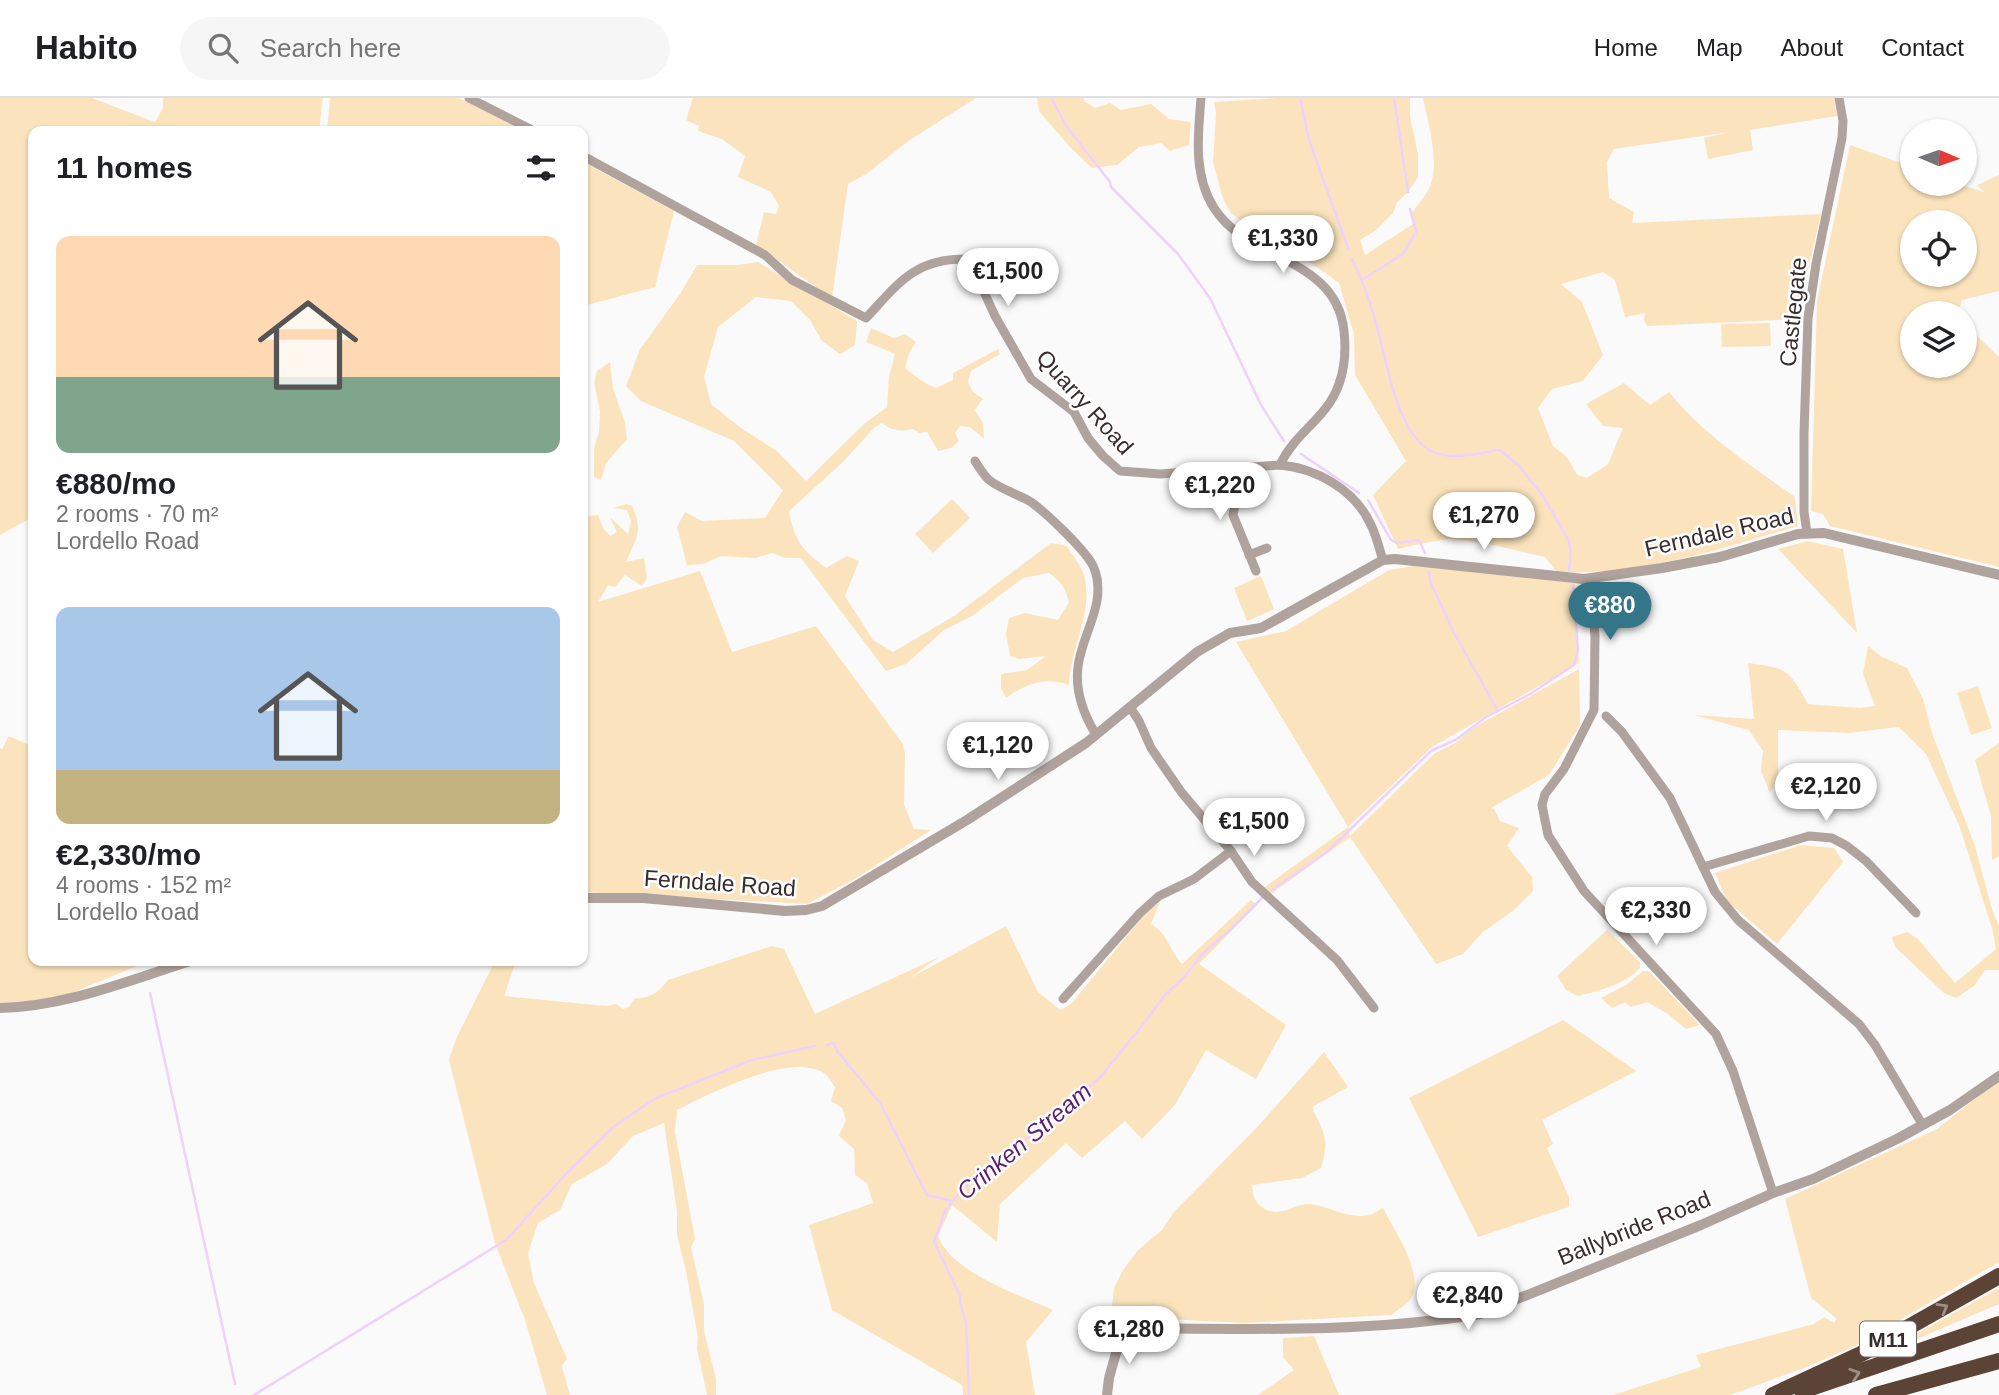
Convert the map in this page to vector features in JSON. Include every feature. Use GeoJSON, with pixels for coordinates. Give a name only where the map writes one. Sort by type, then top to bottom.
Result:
{"type":"FeatureCollection","features":[{"type":"Feature","properties":{"kind":"highway","name":"M11"},"geometry":{"type":"LineString","coordinates":[[1773,1395],[1861,1354],[1999,1276]]}},
{"type":"Feature","properties":{"kind":"highway"},"geometry":{"type":"LineString","coordinates":[[1790,1395],[1999,1324]]}},
{"type":"Feature","properties":{"kind":"highway"},"geometry":{"type":"LineString","coordinates":[[1882,1393],[1999,1352]]}},
{"type":"Feature","properties":{"kind":"highway","name":"M11"},"geometry":{"type":"LineString","coordinates":[[1882,1393],[1999,1361]]}},
{"type":"Feature","properties":{"kind":"street"},"geometry":{"type":"LineString","coordinates":[[469,98],[524,126]]}},
{"type":"Feature","properties":{"kind":"street"},"geometry":{"type":"LineString","coordinates":[[1201,98],[1198,163],[1212,206],[1225,224],[1239,235],[1317,279],[1335,300],[1343,319],[1345,356],[1339,386],[1328,408],[1315,424],[1294,442],[1280,465]]}},
{"type":"Feature","properties":{"kind":"street","name":"Castlegate"},"geometry":{"type":"LineString","coordinates":[[1807,533],[1804,512],[1804,433],[1808,318],[1816,264],[1842,138],[1843,121],[1839,98]]}},
{"type":"Feature","properties":{"kind":"street","name":"Quarry Road"},"geometry":{"type":"LineString","coordinates":[[588,159],[765,255],[792,280],[866,318],[892,287],[908,274],[944,259],[964,259],[973,268],[995,316],[1031,379],[1074,412],[1088,438],[1120,471],[1160,474],[1280,465],[1300,466],[1315,472],[1348,495],[1370,522],[1383,560]]}},
{"type":"Feature","properties":{"kind":"street"},"geometry":{"type":"LineString","coordinates":[[975,461],[989,480],[1033,504],[1077,544],[1094,568],[1098,597],[1077,668],[1079,695],[1096,733]]}},
{"type":"Feature","properties":{"kind":"street"},"geometry":{"type":"LineString","coordinates":[[1243,468],[1233,515],[1256,571]]}},
{"type":"Feature","properties":{"kind":"street","name":"Ferndale Road"},"geometry":{"type":"LineString","coordinates":[[588,898],[643,898],[785,911],[819,907],[967,820],[1059,761],[1130,708],[1197,652],[1230,633],[1261,628],[1383,560],[1395,559],[1584,579],[1720,557],[1807,533],[1824,533],[1999,575]]}},
{"type":"Feature","properties":{"kind":"street"},"geometry":{"type":"LineString","coordinates":[[1249,555],[1267,548]]}},
{"type":"Feature","properties":{"kind":"street"},"geometry":{"type":"LineString","coordinates":[[1584,579],[1592,603],[1595,636],[1594,709],[1564,769],[1545,794],[1542,805],[1548,835],[1584,891],[1716,1034],[1733,1071],[1773,1193]]}},
{"type":"Feature","properties":{"kind":"street"},"geometry":{"type":"LineString","coordinates":[[1130,708],[1152,748],[1182,793],[1231,850],[1252,882],[1337,960],[1374,1008]]}},
{"type":"Feature","properties":{"kind":"street"},"geometry":{"type":"LineString","coordinates":[[1606,716],[1622,732],[1670,798],[1715,892],[1738,920],[1859,1024],[1875,1045],[1922,1124]]}},
{"type":"Feature","properties":{"kind":"street"},"geometry":{"type":"LineString","coordinates":[[1703,867],[1809,836],[1832,838],[1866,861],[1916,913]]}},
{"type":"Feature","properties":{"kind":"street"},"geometry":{"type":"LineString","coordinates":[[1063,999],[1140,913],[1159,896],[1194,879],[1231,850]]}},
{"type":"Feature","properties":{"kind":"street"},"geometry":{"type":"LineString","coordinates":[[0,1008],[30,1007],[174,966]]}},
{"type":"Feature","properties":{"kind":"street","name":"Ballybride Road"},"geometry":{"type":"LineString","coordinates":[[1107,1395],[1109,1378],[1127,1330],[1318,1329],[1443,1320],[1480,1314],[1813,1179],[1950,1110],[1999,1076]]}},
{"type":"Feature","properties":{"kind":"shaded area"},"geometry":{"type":"Polygon","coordinates":[[[0,98],[92,98],[155,122],[163,108],[163,98],[323,98],[320,126],[28,126],[28,520],[0,535],[0,98]]]}},
{"type":"Feature","properties":{"kind":"shaded area"},"geometry":{"type":"Polygon","coordinates":[[[330,98],[459,98],[515,126],[327,126],[330,98]]]}},
{"type":"Feature","properties":{"kind":"shaded area"},"geometry":{"type":"Polygon","coordinates":[[[693,98],[976,98],[848,184],[832,298],[756,245],[764,212],[776,214],[779,206],[771,192],[738,177],[745,156],[722,139],[698,131],[699,126],[686,120],[693,98]]]}},
{"type":"Feature","properties":{"kind":"shaded area"},"geometry":{"type":"Polygon","coordinates":[[[1037,98],[1084,98],[1084,101],[1095,108],[1110,103],[1121,110],[1151,104],[1169,119],[1191,122],[1189,145],[1170,151],[1161,143],[1139,147],[1117,165],[1092,168],[1039,111],[1037,98]]]}},
{"type":"Feature","properties":{"kind":"shaded area"},"geometry":{"type":"Polygon","coordinates":[[[1277,98],[1410,98],[1410,116],[1418,154],[1418,177],[1397,202],[1393,213],[1375,231],[1360,240],[1365,255],[1413,224],[1411,214],[1430,186],[1434,166],[1423,98],[1834,98],[1837,116],[1750,130],[1753,150],[1708,159],[1704,138],[1730,132],[1614,149],[1607,162],[1609,198],[1634,212],[1632,223],[1821,214],[1803,291],[1800,319],[1647,326],[1645,313],[1625,317],[1615,280],[1603,272],[1561,284],[1582,302],[1603,355],[1583,381],[1552,389],[1538,408],[1553,446],[1567,457],[1577,475],[1587,478],[1608,464],[1623,428],[1603,426],[1586,404],[1624,383],[1650,405],[1669,392],[1712,436],[1795,497],[1798,526],[1679,559],[1619,570],[1588,572],[1557,572],[1545,557],[1484,543],[1450,539],[1398,549],[1373,495],[1406,461],[1355,375],[1354,334],[1339,283],[1231,213],[1223,199],[1213,162],[1216,113],[1214,102],[1277,98]]]}},
{"type":"Feature","properties":{"kind":"shaded area"},"geometry":{"type":"Polygon","coordinates":[[[1850,145],[1900,162],[1900,196],[1978,196],[1978,190],[1984,192],[1978,185],[1999,175],[1999,291],[1962,301],[1900,301],[1900,378],[1977,378],[1977,336],[1999,357],[1999,567],[1830,526],[1823,514],[1811,511],[1817,301],[1850,145]]]}},
{"type":"Feature","properties":{"kind":"shaded area"},"geometry":{"type":"Polygon","coordinates":[[[588,165],[674,211],[655,287],[588,305],[588,165]]]}},
{"type":"Feature","properties":{"kind":"shaded area"},"geometry":{"type":"Polygon","coordinates":[[[758,262],[857,321],[855,345],[840,354],[822,341],[810,320],[791,301],[756,297],[718,327],[704,377],[711,404],[741,428],[777,451],[806,481],[864,424],[887,407],[889,376],[895,354],[866,342],[871,328],[894,338],[905,334],[916,342],[909,353],[905,368],[936,388],[953,380],[953,373],[998,349],[1000,354],[971,371],[968,382],[973,392],[983,399],[975,410],[983,423],[984,439],[970,427],[960,426],[955,433],[959,441],[951,448],[938,451],[927,432],[896,430],[882,423],[789,511],[791,521],[800,544],[826,568],[847,556],[859,561],[845,596],[873,640],[893,652],[954,616],[1051,543],[1067,546],[1083,571],[1086,589],[1084,616],[1069,685],[1044,681],[1006,698],[1001,688],[1001,674],[1027,670],[1046,656],[1019,659],[1010,656],[1006,634],[1009,618],[1025,613],[1058,620],[1069,602],[1062,585],[1049,573],[1023,578],[972,616],[944,630],[906,664],[886,671],[801,558],[785,558],[772,553],[756,558],[721,556],[703,564],[687,565],[677,527],[685,512],[702,521],[765,518],[783,490],[734,441],[641,401],[626,386],[640,349],[680,294],[697,265],[758,262]]]}},
{"type":"Feature","properties":{"kind":"shaded area"},"geometry":{"type":"Polygon","coordinates":[[[1770,323],[1771,346],[1722,347],[1721,324],[1770,323]]]}},
{"type":"Feature","properties":{"kind":"shaded area"},"geometry":{"type":"Polygon","coordinates":[[[610,362],[613,389],[625,422],[627,439],[606,463],[601,480],[594,477],[594,448],[599,432],[600,411],[594,383],[597,371],[610,362]]]}},
{"type":"Feature","properties":{"kind":"shaded area"},"geometry":{"type":"Polygon","coordinates":[[[952,499],[970,518],[933,553],[915,534],[952,499]]]}},
{"type":"Feature","properties":{"kind":"shaded area"},"geometry":{"type":"Polygon","coordinates":[[[626,504],[632,506],[638,528],[626,562],[644,558],[647,578],[642,586],[625,575],[615,587],[608,585],[598,602],[700,571],[732,652],[816,626],[903,744],[904,805],[914,829],[931,830],[853,880],[807,904],[588,892],[588,516],[598,515],[603,528],[610,536],[617,532],[610,517],[628,534],[631,521],[627,510],[613,508],[626,504]]]}},
{"type":"Feature","properties":{"kind":"shaded area"},"geometry":{"type":"Polygon","coordinates":[[[1807,541],[1843,549],[1857,633],[1778,549],[1807,541]]]}},
{"type":"Feature","properties":{"kind":"shaded area"},"geometry":{"type":"Polygon","coordinates":[[[1414,566],[1575,583],[1579,663],[1432,747],[1348,827],[1236,642],[1286,631],[1389,570],[1414,566]]]}},
{"type":"Feature","properties":{"kind":"shaded area"},"geometry":{"type":"Polygon","coordinates":[[[1261,576],[1274,609],[1247,621],[1234,588],[1261,576]]]}},
{"type":"Feature","properties":{"kind":"shaded area"},"geometry":{"type":"Polygon","coordinates":[[[1868,646],[1882,657],[1907,668],[1923,699],[1932,733],[1975,846],[1999,926],[1999,970],[1985,970],[1974,986],[1956,998],[1944,993],[1895,947],[1892,937],[1907,932],[1918,939],[1955,983],[1996,949],[1992,928],[1959,825],[1926,754],[1899,727],[1849,733],[1778,730],[1778,778],[1770,793],[1761,771],[1763,751],[1749,730],[1694,715],[1754,719],[1748,663],[1780,669],[1786,673],[1808,704],[1860,708],[1875,706],[1863,674],[1868,646]]]}},
{"type":"Feature","properties":{"kind":"shaded area"},"geometry":{"type":"Polygon","coordinates":[[[1579,669],[1580,725],[1549,775],[1491,808],[1500,821],[1519,828],[1507,846],[1532,877],[1533,891],[1514,910],[1482,933],[1463,954],[1436,964],[1350,837],[1268,896],[1262,889],[1348,827],[1350,836],[1435,753],[1457,742],[1471,729],[1579,669]]]}},
{"type":"Feature","properties":{"kind":"shaded area"},"geometry":{"type":"Polygon","coordinates":[[[1978,686],[1992,728],[1971,735],[1957,693],[1978,686]]]}},
{"type":"Feature","properties":{"kind":"shaded area"},"geometry":{"type":"Polygon","coordinates":[[[9,736],[28,745],[28,966],[137,966],[67,995],[0,1003],[0,748],[2,749],[9,736]]]}},
{"type":"Feature","properties":{"kind":"shaded area"},"geometry":{"type":"Polygon","coordinates":[[[1999,743],[1999,856],[1992,860],[1991,816],[1975,760],[1999,743]]]}},
{"type":"Feature","properties":{"kind":"shaded area"},"geometry":{"type":"Polygon","coordinates":[[[1801,845],[1834,848],[1843,862],[1777,944],[1727,901],[1715,873],[1801,845]]]}},
{"type":"Feature","properties":{"kind":"shaded area"},"geometry":{"type":"Polygon","coordinates":[[[1251,900],[1257,905],[1199,964],[1286,1025],[1256,1079],[1206,1050],[1175,1105],[1142,1139],[1125,1121],[1082,1158],[1066,1143],[1000,1204],[997,1242],[952,1205],[938,1236],[945,1249],[971,1271],[1053,1310],[1026,1342],[1035,1395],[963,1395],[962,1385],[832,1310],[809,1225],[873,1203],[867,1183],[855,1175],[854,1149],[839,1136],[846,1120],[842,1108],[831,1101],[835,1087],[825,1074],[811,1068],[793,1067],[729,1085],[677,1110],[675,1132],[695,1239],[691,1247],[704,1304],[704,1331],[716,1379],[716,1395],[707,1395],[697,1349],[698,1338],[677,1235],[677,1212],[664,1123],[633,1136],[607,1164],[572,1184],[560,1210],[538,1223],[528,1253],[534,1283],[567,1359],[562,1366],[570,1395],[547,1395],[525,1320],[495,1243],[449,1060],[456,1039],[492,966],[514,966],[504,996],[606,1006],[616,1004],[623,1009],[629,1007],[634,999],[653,994],[668,980],[772,946],[784,949],[815,1014],[939,957],[910,978],[1006,926],[1038,992],[1060,1010],[1071,1004],[1145,914],[1160,902],[1151,924],[1165,937],[1182,964],[1251,900]]]}},
{"type":"Feature","properties":{"kind":"shaded area"},"geometry":{"type":"Polygon","coordinates":[[[1607,930],[1640,962],[1640,968],[1612,986],[1578,996],[1566,990],[1557,976],[1607,930]]]}},
{"type":"Feature","properties":{"kind":"shaded area"},"geometry":{"type":"Polygon","coordinates":[[[1643,971],[1649,971],[1700,1025],[1686,1029],[1647,1002],[1631,1007],[1625,1002],[1612,1008],[1601,998],[1626,985],[1643,971]]]}},
{"type":"Feature","properties":{"kind":"shaded area"},"geometry":{"type":"Polygon","coordinates":[[[1563,1020],[1636,1071],[1542,1120],[1553,1144],[1547,1148],[1569,1197],[1569,1207],[1478,1237],[1409,1098],[1563,1020]]]}},
{"type":"Feature","properties":{"kind":"shaded area"},"geometry":{"type":"Polygon","coordinates":[[[1324,1052],[1348,1087],[1312,1107],[1324,1136],[1325,1150],[1321,1168],[1302,1178],[1252,1185],[1254,1198],[1263,1208],[1276,1212],[1310,1204],[1362,1216],[1383,1208],[1412,1267],[1414,1291],[1409,1301],[1392,1315],[1244,1323],[1147,1318],[1128,1313],[1120,1315],[1112,1307],[1114,1288],[1138,1250],[1162,1230],[1174,1212],[1259,1125],[1324,1052]]]}},
{"type":"Feature","properties":{"kind":"shaded area"},"geometry":{"type":"Polygon","coordinates":[[[1999,1080],[1999,1262],[1857,1345],[1807,1367],[1730,1395],[1613,1395],[1701,1367],[1696,1355],[1814,1324],[1824,1317],[1834,1323],[1837,1319],[1811,1298],[1785,1199],[1937,1129],[1999,1080]]]}},
{"type":"Feature","properties":{"kind":"shaded area"},"geometry":{"type":"Polygon","coordinates":[[[1999,1288],[1999,1304],[1917,1339],[1900,1343],[1999,1288]]]}},
{"type":"Feature","properties":{"kind":"shaded area"},"geometry":{"type":"Polygon","coordinates":[[[1314,1336],[1339,1395],[1258,1395],[1294,1370],[1283,1357],[1283,1338],[1314,1336]]]}},
{"type":"Feature","properties":{"kind":"waterway"},"geometry":{"type":"LineString","coordinates":[[1051,98],[1067,127],[1110,182],[1111,187],[1178,254],[1210,298],[1261,405],[1284,441]]}},
{"type":"Feature","properties":{"kind":"waterway"},"geometry":{"type":"LineString","coordinates":[[1300,98],[1309,140],[1348,248]]}},
{"type":"Feature","properties":{"kind":"waterway","name":"Crinken Stream"},"geometry":{"type":"LineString","coordinates":[[1394,98],[1408,192]]}},
{"type":"Feature","properties":{"kind":"waterway","name":"Crinken Stream"},"geometry":{"type":"LineString","coordinates":[[1362,280],[1403,254],[1416,232],[1410,209]]}},
{"type":"Feature","properties":{"kind":"waterway","name":"Crinken Stream"},"geometry":{"type":"LineString","coordinates":[[1352,259],[1377,325],[1396,399],[1410,430],[1420,442],[1439,454],[1465,455],[1500,450],[1519,466],[1543,496],[1569,541],[1569,570]]}},
{"type":"Feature","properties":{"kind":"waterway"},"geometry":{"type":"LineString","coordinates":[[1301,454],[1359,493]]}},
{"type":"Feature","properties":{"kind":"waterway"},"geometry":{"type":"LineString","coordinates":[[1368,500],[1391,540],[1397,543],[1419,540],[1425,553]]}},
{"type":"Feature","properties":{"kind":"waterway"},"geometry":{"type":"LineString","coordinates":[[1429,571],[1430,581],[1454,633],[1498,711]]}},
{"type":"Feature","properties":{"kind":"waterway","name":"Crinken Stream"},"geometry":{"type":"LineString","coordinates":[[1272,890],[1327,852],[1431,751],[1457,739],[1486,717],[1530,694],[1574,665],[1578,650],[1573,586]]}},
{"type":"Feature","properties":{"kind":"waterway","name":"Crinken Stream"},"geometry":{"type":"LineString","coordinates":[[969,1395],[966,1323],[960,1296],[934,1242],[945,1211],[964,1187],[1069,1106],[1102,1075],[1164,996],[1203,953],[1262,898]]}},
{"type":"Feature","properties":{"kind":"waterway"},"geometry":{"type":"LineString","coordinates":[[150,993],[235,1384]]}},
{"type":"Feature","properties":{"kind":"waterway"},"geometry":{"type":"LineString","coordinates":[[826,1045],[834,1043],[837,1051],[880,1103],[927,1195],[952,1201]]}},
{"type":"Feature","properties":{"kind":"waterway"},"geometry":{"type":"LineString","coordinates":[[254,1395],[506,1240],[612,1128],[654,1099],[752,1060],[815,1046]]}}]}
